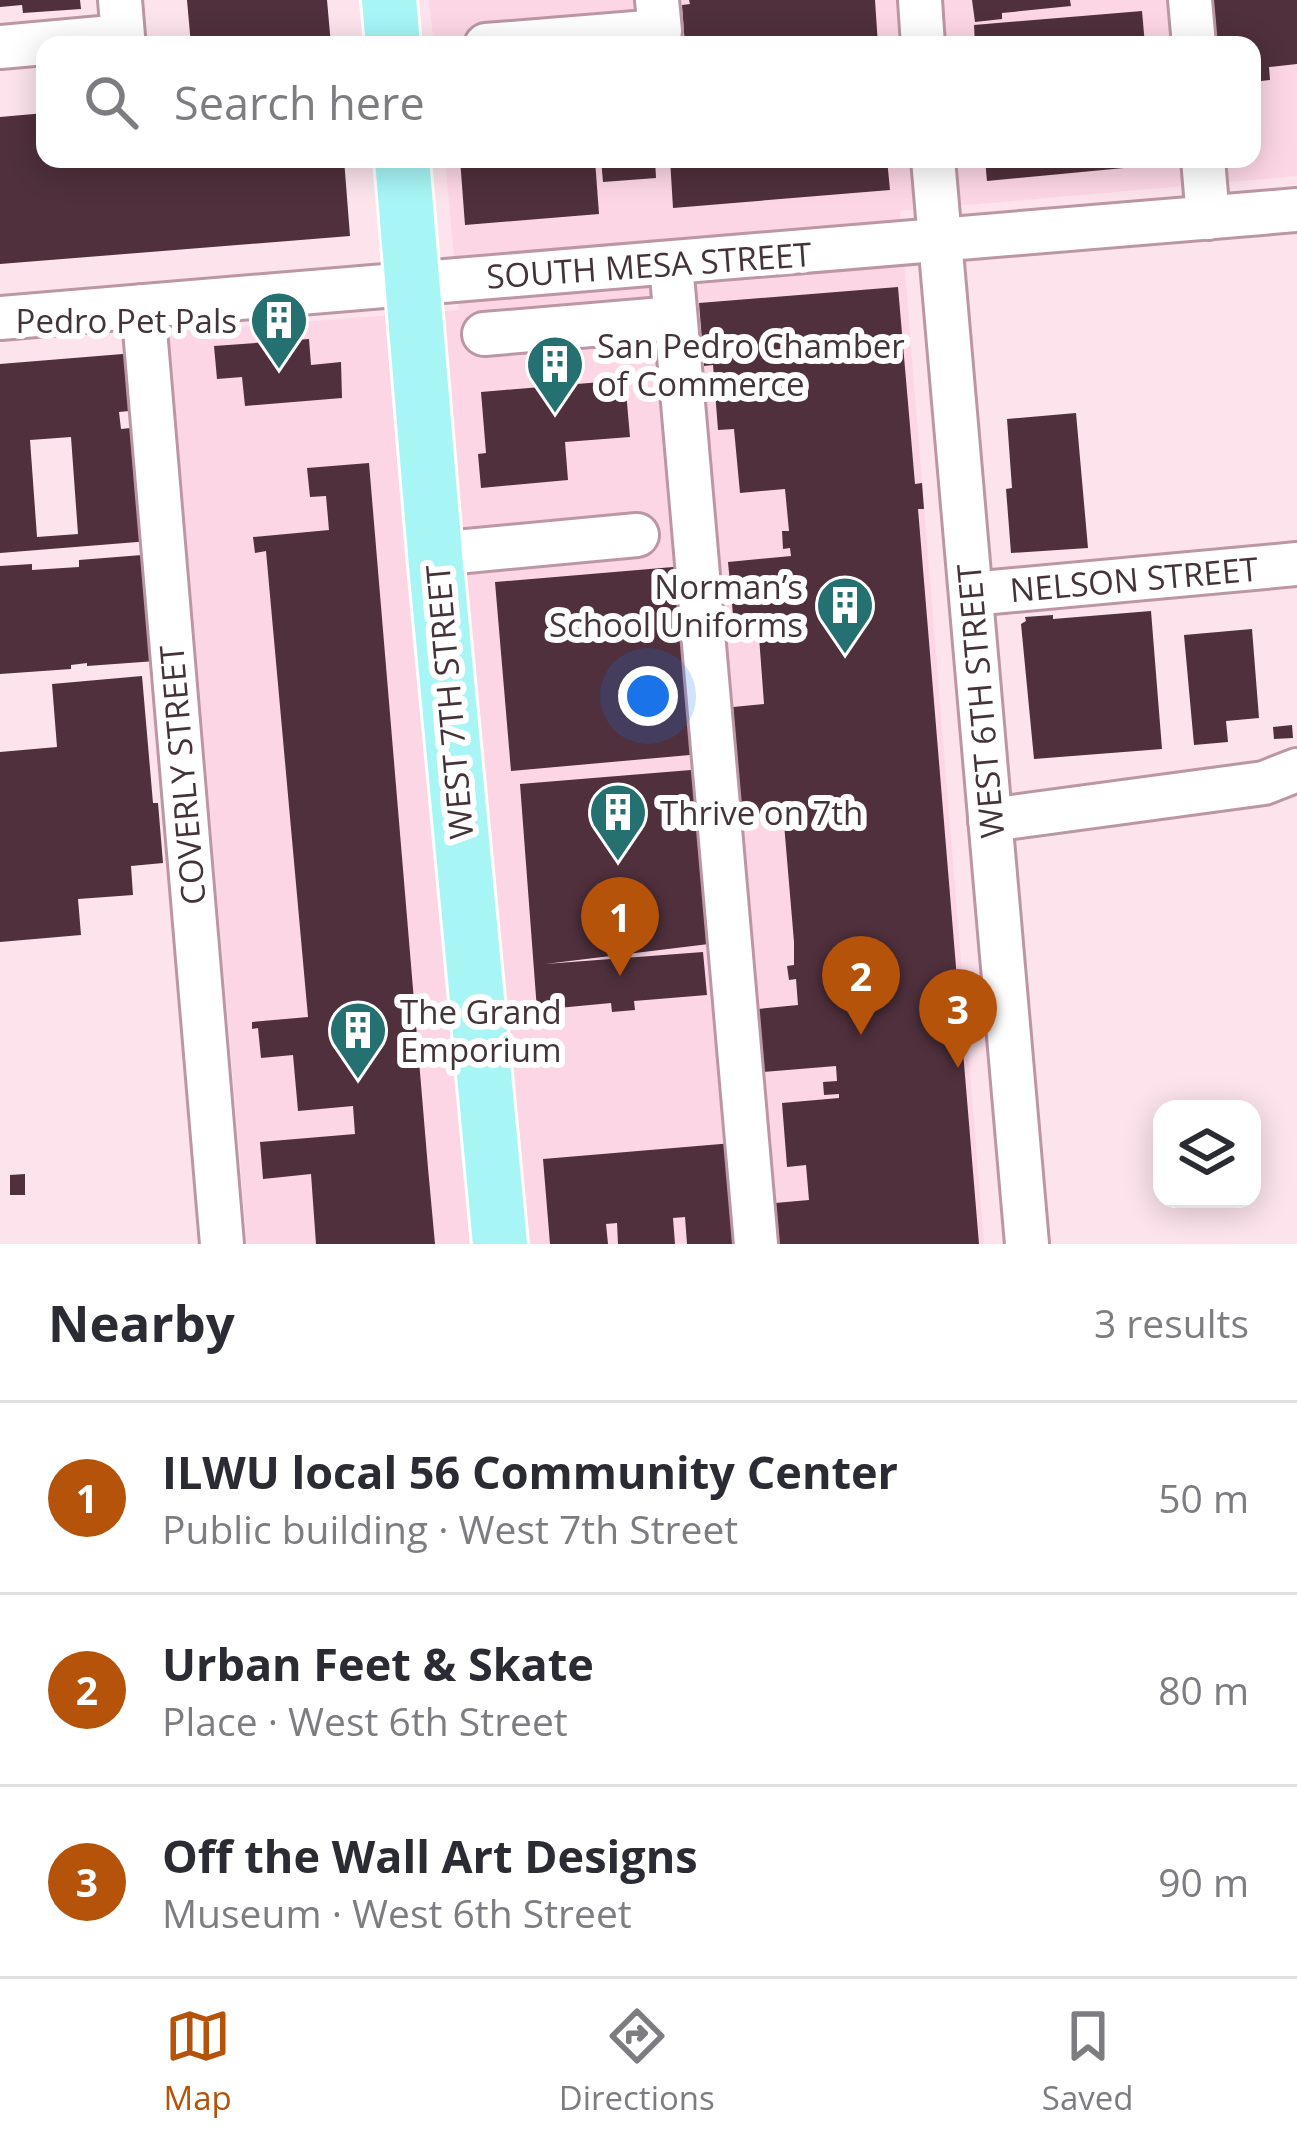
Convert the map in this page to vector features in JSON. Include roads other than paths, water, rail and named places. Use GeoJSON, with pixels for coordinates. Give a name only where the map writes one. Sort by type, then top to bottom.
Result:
{"type":"FeatureCollection","features":[{"type":"Feature","properties":{"kind":"main road"},"geometry":{"type":"LineString","coordinates":[[389,0],[392,36]]}},
{"type":"Feature","properties":{"kind":"main road","name":"WEST 7TH STREET"},"geometry":{"type":"LineString","coordinates":[[403,168],[500,1244]]}},
{"type":"Feature","properties":{"kind":"street"},"geometry":{"type":"LineString","coordinates":[[120,0],[123,36]]}},
{"type":"Feature","properties":{"kind":"street"},"geometry":{"type":"LineString","coordinates":[[598,36],[660,31],[657,0]]}},
{"type":"Feature","properties":{"kind":"street"},"geometry":{"type":"LineString","coordinates":[[920,0],[922,36]]}},
{"type":"Feature","properties":{"kind":"street"},"geometry":{"type":"LineString","coordinates":[[1190,0],[1193,36]]}},
{"type":"Feature","properties":{"kind":"street"},"geometry":{"type":"LineString","coordinates":[[0,46],[36,43]]}},
{"type":"Feature","properties":{"kind":"street","name":"WEST 6TH STREET"},"geometry":{"type":"LineString","coordinates":[[934,168],[1027,1244]]}},
{"type":"Feature","properties":{"kind":"street"},"geometry":{"type":"LineString","coordinates":[[1204,168],[1208,218]]}},
{"type":"Feature","properties":{"kind":"street","name":"SOUTH MESA STREET"},"geometry":{"type":"LineString","coordinates":[[0,318],[1297,211]]}},
{"type":"Feature","properties":{"kind":"street"},"geometry":{"type":"LineString","coordinates":[[671,264],[756,1244]]}},
{"type":"Feature","properties":{"kind":"street","name":"COVERLY STREET"},"geometry":{"type":"LineString","coordinates":[[143,306],[222,1244]]}},
{"type":"Feature","properties":{"kind":"street"},"geometry":{"type":"LineString","coordinates":[[484,334],[676,318]]}},
{"type":"Feature","properties":{"kind":"street"},"geometry":{"type":"LineString","coordinates":[[435,554],[637,535]]}},
{"type":"Feature","properties":{"kind":"street","name":"NELSON STREET"},"geometry":{"type":"LineString","coordinates":[[971,594],[1297,564]]}},
{"type":"Feature","properties":{"kind":"street"},"geometry":{"type":"LineString","coordinates":[[990,820],[1264,783],[1297,770]]}},
{"type":"Feature","properties":{"kind":"place","name":"Pedro Pet Pals"},"geometry":{"type":"Point","coordinates":[279,371]}},
{"type":"Feature","properties":{"kind":"place","name":"San Pedro Chamber of Commerce"},"geometry":{"type":"Point","coordinates":[555,415]}},
{"type":"Feature","properties":{"kind":"place","name":"Norman’s School Uniforms"},"geometry":{"type":"Point","coordinates":[845,656]}},
{"type":"Feature","properties":{"kind":"place","name":"Thrive on 7th"},"geometry":{"type":"Point","coordinates":[618,863]}},
{"type":"Feature","properties":{"kind":"place","name":"ILWU local 56 Community Center"},"geometry":{"type":"Point","coordinates":[620,976]}},
{"type":"Feature","properties":{"kind":"place","name":"Urban Feet & Skate"},"geometry":{"type":"Point","coordinates":[861,1035]}},
{"type":"Feature","properties":{"kind":"place","name":"Off the Wall Art Designs"},"geometry":{"type":"Point","coordinates":[958,1068]}},
{"type":"Feature","properties":{"kind":"place","name":"The Grand Emporium"},"geometry":{"type":"Point","coordinates":[358,1081]}}]}
